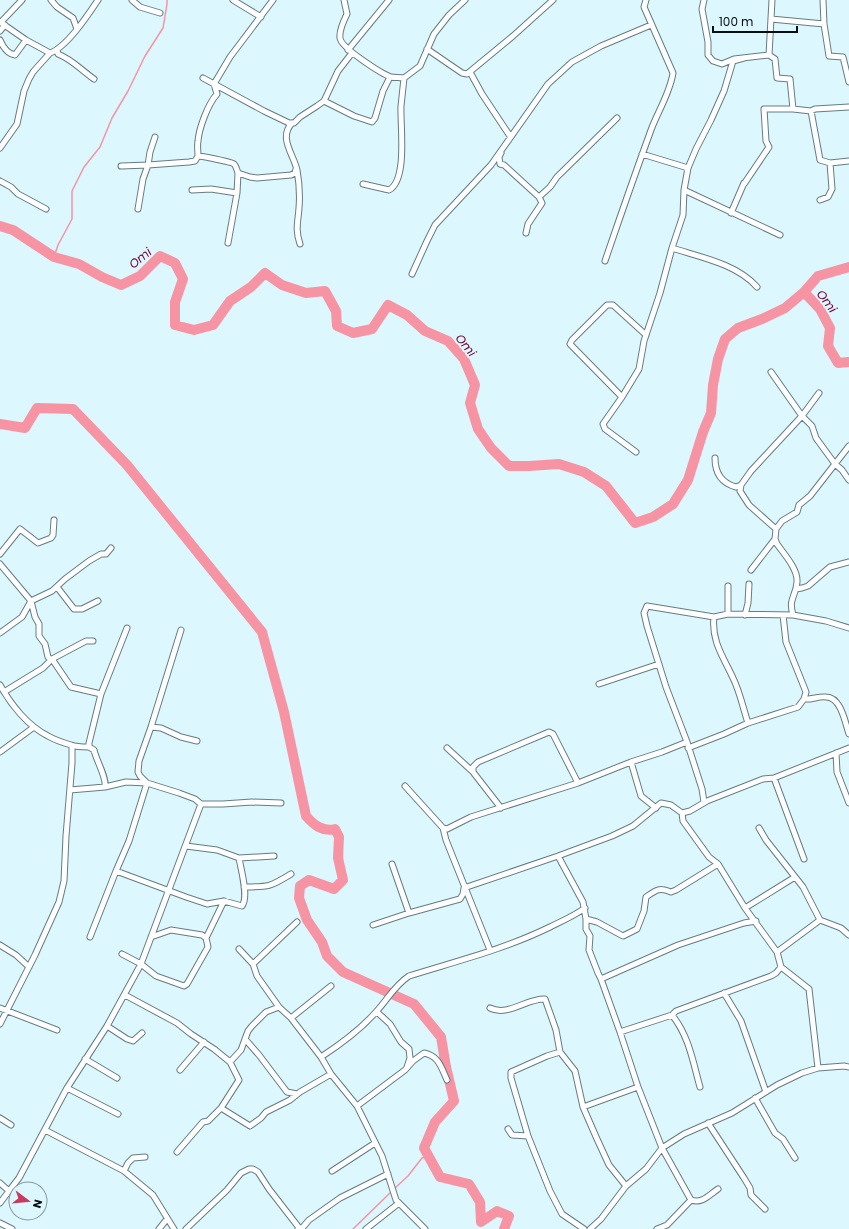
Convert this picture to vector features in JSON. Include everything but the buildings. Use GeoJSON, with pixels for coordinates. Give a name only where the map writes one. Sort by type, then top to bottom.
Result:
{"type":"FeatureCollection","features":[{"type":"Feature","properties":{"kind":"street"},"geometry":{"type":"LineString","coordinates":[[0,31],[2,23],[22,0]]}},
{"type":"Feature","properties":{"kind":"street"},"geometry":{"type":"LineString","coordinates":[[52,0],[57,7],[73,18],[76,29]]}},
{"type":"Feature","properties":{"kind":"street"},"geometry":{"type":"LineString","coordinates":[[0,148],[17,124],[24,91],[33,72],[50,53],[57,50],[76,29],[89,14],[98,0]]}},
{"type":"Feature","properties":{"kind":"street"},"geometry":{"type":"LineString","coordinates":[[132,0],[140,7],[160,14]]}},
{"type":"Feature","properties":{"kind":"street"},"geometry":{"type":"LineString","coordinates":[[233,0],[261,17]]}},
{"type":"Feature","properties":{"kind":"street"},"geometry":{"type":"LineString","coordinates":[[121,166],[195,161],[198,156],[197,142],[201,128],[212,99],[217,94],[214,84],[230,57],[273,0]]}},
{"type":"Feature","properties":{"kind":"street"},"geometry":{"type":"LineString","coordinates":[[344,0],[347,14],[340,37],[342,44],[350,52],[390,77],[404,78],[420,66],[434,34],[449,15],[465,0]]}},
{"type":"Feature","properties":{"kind":"street"},"geometry":{"type":"LineString","coordinates":[[300,244],[296,231],[299,206],[296,169],[286,139],[289,127],[292,123],[324,100],[338,71],[350,52],[389,0]]}},
{"type":"Feature","properties":{"kind":"street"},"geometry":{"type":"LineString","coordinates":[[427,49],[462,73],[467,74],[554,0]]}},
{"type":"Feature","properties":{"kind":"street"},"geometry":{"type":"LineString","coordinates":[[605,261],[653,124],[672,81],[673,73],[644,7],[646,0]]}},
{"type":"Feature","properties":{"kind":"street"},"geometry":{"type":"LineString","coordinates":[[704,0],[702,8],[708,42],[708,55],[713,61],[722,64],[734,59],[769,55],[775,59],[777,78],[790,79],[793,109]]}},
{"type":"Feature","properties":{"kind":"street"},"geometry":{"type":"LineString","coordinates":[[769,55],[772,0]]}},
{"type":"Feature","properties":{"kind":"street"},"geometry":{"type":"LineString","coordinates":[[823,0],[824,24],[829,56],[843,57],[849,82]]}},
{"type":"Feature","properties":{"kind":"street"},"geometry":{"type":"LineString","coordinates":[[771,19],[824,24]]}},
{"type":"Feature","properties":{"kind":"street"},"geometry":{"type":"LineString","coordinates":[[2,23],[26,40],[50,53]]}},
{"type":"Feature","properties":{"kind":"street"},"geometry":{"type":"LineString","coordinates":[[412,274],[426,241],[435,225],[491,165],[504,144],[548,84],[572,62],[601,46],[651,25]]}},
{"type":"Feature","properties":{"kind":"street"},"geometry":{"type":"LineString","coordinates":[[0,40],[3,47],[11,55],[15,55],[26,40]]}},
{"type":"Feature","properties":{"kind":"street"},"geometry":{"type":"LineString","coordinates":[[57,50],[58,54],[77,64],[81,70],[94,79]]}},
{"type":"Feature","properties":{"kind":"street"},"geometry":{"type":"LineString","coordinates":[[636,452],[605,429],[603,424],[622,397],[639,368],[646,336],[683,215],[684,190],[688,168],[724,91],[733,61],[744,58]]}},
{"type":"Feature","properties":{"kind":"street"},"geometry":{"type":"LineString","coordinates":[[470,72],[482,94],[510,136]]}},
{"type":"Feature","properties":{"kind":"street"},"geometry":{"type":"LineString","coordinates":[[324,100],[354,116],[372,122],[375,118],[383,91],[390,77]]}},
{"type":"Feature","properties":{"kind":"street"},"geometry":{"type":"LineString","coordinates":[[203,78],[264,111],[292,123]]}},
{"type":"Feature","properties":{"kind":"street"},"geometry":{"type":"LineString","coordinates":[[363,184],[390,190],[397,181],[401,166],[402,152],[401,106],[404,78]]}},
{"type":"Feature","properties":{"kind":"street"},"geometry":{"type":"LineString","coordinates":[[731,213],[744,184],[769,147],[766,141],[764,109],[793,109],[811,111],[849,107]]}},
{"type":"Feature","properties":{"kind":"street"},"geometry":{"type":"LineString","coordinates":[[811,111],[820,160],[830,163],[849,161]]}},
{"type":"Feature","properties":{"kind":"street"},"geometry":{"type":"LineString","coordinates":[[539,197],[617,118]]}},
{"type":"Feature","properties":{"kind":"street"},"geometry":{"type":"LineString","coordinates":[[138,209],[143,179],[155,137]]}},
{"type":"Feature","properties":{"kind":"street"},"geometry":{"type":"LineString","coordinates":[[504,144],[499,157],[500,164],[504,165],[539,197],[542,203],[528,224],[526,233]]}},
{"type":"Feature","properties":{"kind":"street"},"geometry":{"type":"LineString","coordinates":[[642,154],[688,168]]}},
{"type":"Feature","properties":{"kind":"street"},"geometry":{"type":"LineString","coordinates":[[198,156],[230,162],[234,164],[238,173],[237,193],[228,243]]}},
{"type":"Feature","properties":{"kind":"street"},"geometry":{"type":"LineString","coordinates":[[820,200],[828,197],[832,188],[830,163]]}},
{"type":"Feature","properties":{"kind":"street"},"geometry":{"type":"LineString","coordinates":[[238,173],[257,178],[291,175],[296,169]]}},
{"type":"Feature","properties":{"kind":"street"},"geometry":{"type":"LineString","coordinates":[[0,181],[11,187],[18,194],[46,209]]}},
{"type":"Feature","properties":{"kind":"street"},"geometry":{"type":"LineString","coordinates":[[192,190],[211,189],[237,193]]}},
{"type":"Feature","properties":{"kind":"street"},"geometry":{"type":"LineString","coordinates":[[684,190],[780,235]]}},
{"type":"Feature","properties":{"kind":"street"},"geometry":{"type":"LineString","coordinates":[[672,248],[734,268],[750,279],[757,287]]}},
{"type":"Feature","properties":{"kind":"street"},"geometry":{"type":"LineString","coordinates":[[622,397],[570,344],[572,340],[607,305],[613,304],[646,336]]}},
{"type":"Feature","properties":{"kind":"street"},"geometry":{"type":"LineString","coordinates":[[771,372],[802,416],[812,426],[816,438],[834,464],[842,470],[849,480]]}},
{"type":"Feature","properties":{"kind":"street"},"geometry":{"type":"LineString","coordinates":[[715,458],[715,469],[719,476],[732,486],[736,487],[741,484],[751,471],[802,416],[819,393]]}},
{"type":"Feature","properties":{"kind":"street"},"geometry":{"type":"LineString","coordinates":[[751,570],[775,539],[776,529],[782,521],[797,512],[799,505],[810,496],[849,446]]}},
{"type":"Feature","properties":{"kind":"street"},"geometry":{"type":"LineString","coordinates":[[741,484],[740,491],[748,505],[776,529]]}},
{"type":"Feature","properties":{"kind":"street"},"geometry":{"type":"LineString","coordinates":[[0,554],[20,529],[38,543],[51,538],[53,535],[54,520]]}},
{"type":"Feature","properties":{"kind":"street"},"geometry":{"type":"LineString","coordinates":[[775,539],[796,572],[796,588],[791,601],[793,616]]}},
{"type":"Feature","properties":{"kind":"street"},"geometry":{"type":"LineString","coordinates":[[0,632],[22,616],[32,602],[52,591],[79,568],[101,554],[106,554],[111,548]]}},
{"type":"Feature","properties":{"kind":"street"},"geometry":{"type":"LineString","coordinates":[[796,588],[808,586],[830,567],[849,562]]}},
{"type":"Feature","properties":{"kind":"street"},"geometry":{"type":"LineString","coordinates":[[0,564],[32,602],[39,624],[39,636],[45,644],[48,657],[52,660],[44,668],[4,692]]}},
{"type":"Feature","properties":{"kind":"street"},"geometry":{"type":"LineString","coordinates":[[745,615],[748,602],[748,584]]}},
{"type":"Feature","properties":{"kind":"street"},"geometry":{"type":"LineString","coordinates":[[728,586],[728,614]]}},
{"type":"Feature","properties":{"kind":"street"},"geometry":{"type":"LineString","coordinates":[[57,587],[74,609],[82,609],[98,601]]}},
{"type":"Feature","properties":{"kind":"street"},"geometry":{"type":"LineString","coordinates":[[707,801],[704,802],[702,788],[688,745],[659,664],[644,613],[647,606],[714,617],[728,614],[793,616],[826,621],[849,628]]}},
{"type":"Feature","properties":{"kind":"street"},"geometry":{"type":"LineString","coordinates":[[443,828],[447,828],[471,817],[578,783],[631,762],[724,734],[748,723],[798,707],[804,699],[806,692],[786,642],[783,615]]}},
{"type":"Feature","properties":{"kind":"street"},"geometry":{"type":"LineString","coordinates":[[714,617],[713,623],[716,642],[740,694],[748,723]]}},
{"type":"Feature","properties":{"kind":"street"},"geometry":{"type":"LineString","coordinates":[[89,747],[101,694],[127,628]]}},
{"type":"Feature","properties":{"kind":"street"},"geometry":{"type":"LineString","coordinates":[[146,783],[138,772],[139,761],[181,630]]}},
{"type":"Feature","properties":{"kind":"street"},"geometry":{"type":"LineString","coordinates":[[93,641],[86,641],[52,659],[71,687],[101,694]]}},
{"type":"Feature","properties":{"kind":"street"},"geometry":{"type":"LineString","coordinates":[[599,684],[659,664]]}},
{"type":"Feature","properties":{"kind":"street"},"geometry":{"type":"LineString","coordinates":[[0,685],[4,692],[34,728],[49,737],[72,746],[89,747],[94,750],[106,780],[105,787]]}},
{"type":"Feature","properties":{"kind":"street"},"geometry":{"type":"LineString","coordinates":[[804,699],[812,700],[823,696],[829,697],[838,702],[849,734]]}},
{"type":"Feature","properties":{"kind":"street"},"geometry":{"type":"LineString","coordinates":[[151,727],[161,728],[180,737],[197,741]]}},
{"type":"Feature","properties":{"kind":"street"},"geometry":{"type":"LineString","coordinates":[[0,752],[34,728]]}},
{"type":"Feature","properties":{"kind":"street"},"geometry":{"type":"LineString","coordinates":[[473,772],[473,767],[478,762],[549,732],[553,734],[578,783]]}},
{"type":"Feature","properties":{"kind":"street"},"geometry":{"type":"LineString","coordinates":[[0,1024],[59,902],[64,880],[72,746]]}},
{"type":"Feature","properties":{"kind":"street"},"geometry":{"type":"LineString","coordinates":[[447,748],[473,772],[501,808]]}},
{"type":"Feature","properties":{"kind":"street"},"geometry":{"type":"LineString","coordinates":[[682,813],[690,811],[707,801],[764,780],[774,778],[849,748]]}},
{"type":"Feature","properties":{"kind":"street"},"geometry":{"type":"LineString","coordinates":[[836,753],[837,772],[849,803]]}},
{"type":"Feature","properties":{"kind":"street"},"geometry":{"type":"LineString","coordinates":[[631,762],[641,796],[656,808]]}},
{"type":"Feature","properties":{"kind":"street"},"geometry":{"type":"LineString","coordinates":[[774,778],[804,859]]}},
{"type":"Feature","properties":{"kind":"street"},"geometry":{"type":"LineString","coordinates":[[70,790],[105,787],[126,782],[146,783],[195,799],[201,804],[252,802],[281,803]]}},
{"type":"Feature","properties":{"kind":"street"},"geometry":{"type":"LineString","coordinates":[[90,937],[129,841],[146,783]]}},
{"type":"Feature","properties":{"kind":"street"},"geometry":{"type":"LineString","coordinates":[[405,786],[443,828],[464,888],[490,950]]}},
{"type":"Feature","properties":{"kind":"street"},"geometry":{"type":"LineString","coordinates":[[464,888],[612,836],[634,826],[661,803],[671,805],[682,813],[683,821],[709,857],[718,864],[745,908],[756,921],[777,952],[781,967],[809,989],[818,1068]]}},
{"type":"Feature","properties":{"kind":"street"},"geometry":{"type":"LineString","coordinates":[[17,1181],[67,1088],[107,1026],[141,964],[201,804]]}},
{"type":"Feature","properties":{"kind":"street"},"geometry":{"type":"LineString","coordinates":[[759,828],[766,840],[803,887],[820,920],[841,928],[849,935]]}},
{"type":"Feature","properties":{"kind":"street"},"geometry":{"type":"LineString","coordinates":[[186,846],[217,850],[239,858],[274,856]]}},
{"type":"Feature","properties":{"kind":"street"},"geometry":{"type":"LineString","coordinates":[[558,856],[585,908],[586,930],[590,936],[589,950],[620,1032],[638,1087],[662,1148],[691,1200],[696,1202],[701,1201],[718,1189]]}},
{"type":"Feature","properties":{"kind":"street"},"geometry":{"type":"LineString","coordinates":[[116,872],[208,904],[224,901],[242,906],[245,902],[239,858]]}},
{"type":"Feature","properties":{"kind":"street"},"geometry":{"type":"LineString","coordinates":[[392,864],[409,913]]}},
{"type":"Feature","properties":{"kind":"street"},"geometry":{"type":"LineString","coordinates":[[586,919],[597,922],[623,936],[637,929],[644,911],[646,897],[656,890],[665,889],[672,892],[718,864]]}},
{"type":"Feature","properties":{"kind":"street"},"geometry":{"type":"LineString","coordinates":[[244,887],[266,887],[273,885],[291,874]]}},
{"type":"Feature","properties":{"kind":"street"},"geometry":{"type":"LineString","coordinates":[[745,908],[795,877]]}},
{"type":"Feature","properties":{"kind":"street"},"geometry":{"type":"LineString","coordinates":[[373,925],[460,899],[464,888]]}},
{"type":"Feature","properties":{"kind":"street"},"geometry":{"type":"LineString","coordinates":[[122,954],[141,964],[156,976],[184,986],[187,984],[208,947],[206,938],[224,901]]}},
{"type":"Feature","properties":{"kind":"street"},"geometry":{"type":"LineString","coordinates":[[321,1057],[347,1040],[376,1012],[400,982],[409,976],[506,946],[577,914],[585,908]]}},
{"type":"Feature","properties":{"kind":"street"},"geometry":{"type":"LineString","coordinates":[[777,952],[820,920]]}},
{"type":"Feature","properties":{"kind":"street"},"geometry":{"type":"LineString","coordinates":[[601,979],[678,945],[744,923],[756,921]]}},
{"type":"Feature","properties":{"kind":"street"},"geometry":{"type":"LineString","coordinates":[[253,964],[297,922]]}},
{"type":"Feature","properties":{"kind":"street"},"geometry":{"type":"LineString","coordinates":[[151,937],[171,930],[202,935],[206,938]]}},
{"type":"Feature","properties":{"kind":"street"},"geometry":{"type":"LineString","coordinates":[[0,945],[16,955],[29,966]]}},
{"type":"Feature","properties":{"kind":"street"},"geometry":{"type":"LineString","coordinates":[[239,949],[253,964],[257,976],[279,1007],[291,1018],[321,1057],[331,1074],[357,1106],[382,1156],[396,1200],[425,1229]]}},
{"type":"Feature","properties":{"kind":"street"},"geometry":{"type":"LineString","coordinates":[[620,1032],[672,1015],[676,1011],[770,976],[776,973],[781,967]]}},
{"type":"Feature","properties":{"kind":"street"},"geometry":{"type":"LineString","coordinates":[[291,1018],[331,986]]}},
{"type":"Feature","properties":{"kind":"street"},"geometry":{"type":"LineString","coordinates":[[724,993],[741,1021],[766,1092]]}},
{"type":"Feature","properties":{"kind":"street"},"geometry":{"type":"LineString","coordinates":[[125,995],[177,1023],[214,1049],[230,1062],[240,1080],[221,1108],[208,1121],[203,1122],[177,1152]]}},
{"type":"Feature","properties":{"kind":"street"},"geometry":{"type":"LineString","coordinates":[[490,1008],[494,1010],[507,1010],[538,999],[545,999],[556,1030],[560,1052],[574,1071],[584,1107],[609,1165],[626,1186]]}},
{"type":"Feature","properties":{"kind":"street"},"geometry":{"type":"LineString","coordinates":[[230,1062],[241,1050],[248,1031],[266,1012],[279,1007]]}},
{"type":"Feature","properties":{"kind":"street"},"geometry":{"type":"LineString","coordinates":[[0,1008],[57,1030]]}},
{"type":"Feature","properties":{"kind":"street"},"geometry":{"type":"LineString","coordinates":[[376,1012],[390,1024],[400,1042],[410,1049],[410,1058],[405,1070]]}},
{"type":"Feature","properties":{"kind":"street"},"geometry":{"type":"LineString","coordinates":[[672,1015],[679,1024],[686,1038],[700,1087]]}},
{"type":"Feature","properties":{"kind":"street"},"geometry":{"type":"LineString","coordinates":[[107,1026],[127,1039],[133,1041],[142,1033]]}},
{"type":"Feature","properties":{"kind":"street"},"geometry":{"type":"LineString","coordinates":[[245,1039],[259,1054],[287,1092],[297,1094]]}},
{"type":"Feature","properties":{"kind":"street"},"geometry":{"type":"LineString","coordinates":[[180,1070],[204,1042]]}},
{"type":"Feature","properties":{"kind":"street"},"geometry":{"type":"LineString","coordinates":[[560,1052],[547,1056],[511,1072],[511,1078],[528,1136],[550,1190],[562,1214],[584,1229]]}},
{"type":"Feature","properties":{"kind":"street"},"geometry":{"type":"LineString","coordinates":[[357,1106],[405,1070],[413,1061],[424,1053],[432,1054],[440,1064],[447,1080]]}},
{"type":"Feature","properties":{"kind":"street"},"geometry":{"type":"LineString","coordinates":[[86,1059],[117,1078]]}},
{"type":"Feature","properties":{"kind":"street"},"geometry":{"type":"LineString","coordinates":[[590,1229],[601,1219],[626,1186],[646,1169],[662,1148],[684,1134],[732,1113],[777,1085],[802,1073],[818,1068],[849,1067]]}},
{"type":"Feature","properties":{"kind":"street"},"geometry":{"type":"LineString","coordinates":[[221,1108],[250,1126],[261,1118],[266,1112],[290,1100],[297,1094],[331,1074]]}},
{"type":"Feature","properties":{"kind":"street"},"geometry":{"type":"LineString","coordinates":[[584,1107],[638,1087]]}},
{"type":"Feature","properties":{"kind":"street"},"geometry":{"type":"LineString","coordinates":[[67,1088],[118,1114]]}},
{"type":"Feature","properties":{"kind":"street"},"geometry":{"type":"LineString","coordinates":[[755,1098],[775,1133],[783,1140],[795,1158]]}},
{"type":"Feature","properties":{"kind":"street"},"geometry":{"type":"LineString","coordinates":[[0,1118],[10,1125]]}},
{"type":"Feature","properties":{"kind":"street"},"geometry":{"type":"LineString","coordinates":[[708,1123],[750,1188],[751,1195],[765,1209]]}},
{"type":"Feature","properties":{"kind":"street"},"geometry":{"type":"LineString","coordinates":[[508,1129],[512,1135],[528,1136]]}},
{"type":"Feature","properties":{"kind":"street"},"geometry":{"type":"LineString","coordinates":[[45,1130],[124,1171],[153,1195],[174,1229]]}},
{"type":"Feature","properties":{"kind":"street"},"geometry":{"type":"LineString","coordinates":[[332,1170],[376,1143]]}},
{"type":"Feature","properties":{"kind":"street"},"geometry":{"type":"LineString","coordinates":[[124,1171],[128,1163],[133,1158],[145,1157]]}},
{"type":"Feature","properties":{"kind":"street"},"geometry":{"type":"LineString","coordinates":[[186,1229],[227,1190],[241,1173],[249,1169],[258,1172],[299,1229],[340,1198],[388,1174]]}},
{"type":"Feature","properties":{"kind":"street"},"geometry":{"type":"LineString","coordinates":[[0,1183],[8,1190]]}},
{"type":"Feature","properties":{"kind":"street"},"geometry":{"type":"LineString","coordinates":[[0,1203],[8,1192]]}},
{"type":"Feature","properties":{"kind":"street"},"geometry":{"type":"LineString","coordinates":[[657,1229],[667,1226],[691,1200]]}},
{"type":"Feature","properties":{"kind":"street"},"geometry":{"type":"LineString","coordinates":[[366,1229],[399,1203]]}},
{"type":"Feature","properties":{"kind":"street"},"geometry":{"type":"LineString","coordinates":[[159,1229],[167,1219]]}},
{"type":"Feature","properties":{"kind":"street"},"geometry":{"type":"LineString","coordinates":[[0,1223],[12,1229]]}},
{"type":"Feature","properties":{"kind":"waterway"},"geometry":{"type":"LineString","coordinates":[[54,257],[58,245],[72,219],[72,191],[84,167],[100,147],[112,118],[128,91],[145,56],[163,28],[167,0]]}},
{"type":"Feature","properties":{"kind":"waterway","name":"Omi"},"geometry":{"type":"LineString","coordinates":[[0,226],[13,230],[54,257],[79,264],[102,277],[121,285],[140,276],[160,256],[175,263],[183,279],[175,302],[175,325],[194,330],[213,325],[230,301],[251,287],[265,273],[282,285],[306,293],[325,291],[336,311],[337,326],[353,333],[372,329],[388,305],[407,315],[425,331],[448,341],[464,359],[475,385],[470,403],[478,429],[491,448],[509,466],[559,464],[584,472],[606,486],[635,523],[653,517],[673,504],[688,480],[703,432],[711,413],[713,385],[718,359],[725,339],[738,328],[785,308],[804,292],[818,276],[849,267]]}},
{"type":"Feature","properties":{"kind":"waterway","name":"Omi"},"geometry":{"type":"LineString","coordinates":[[804,292],[820,309],[830,328],[828,346],[838,363],[849,362]]}},
{"type":"Feature","properties":{"kind":"waterway"},"geometry":{"type":"LineString","coordinates":[[0,424],[25,428],[37,408],[73,409],[127,465],[262,632],[284,712],[306,816],[322,829],[335,829],[339,837],[338,858],[343,880],[334,889],[309,880],[300,886],[299,898],[307,920],[322,942],[327,956],[343,972],[414,1004],[441,1037],[454,1101],[435,1122],[424,1148],[440,1177],[469,1184],[480,1202],[481,1222],[497,1211],[509,1216],[504,1229]]}},
{"type":"Feature","properties":{"kind":"waterway"},"geometry":{"type":"LineString","coordinates":[[395,1188],[408,1176],[422,1158],[429,1156]]}},
{"type":"Feature","properties":{"kind":"waterway"},"geometry":{"type":"LineString","coordinates":[[353,1229],[392,1191]]}}]}
